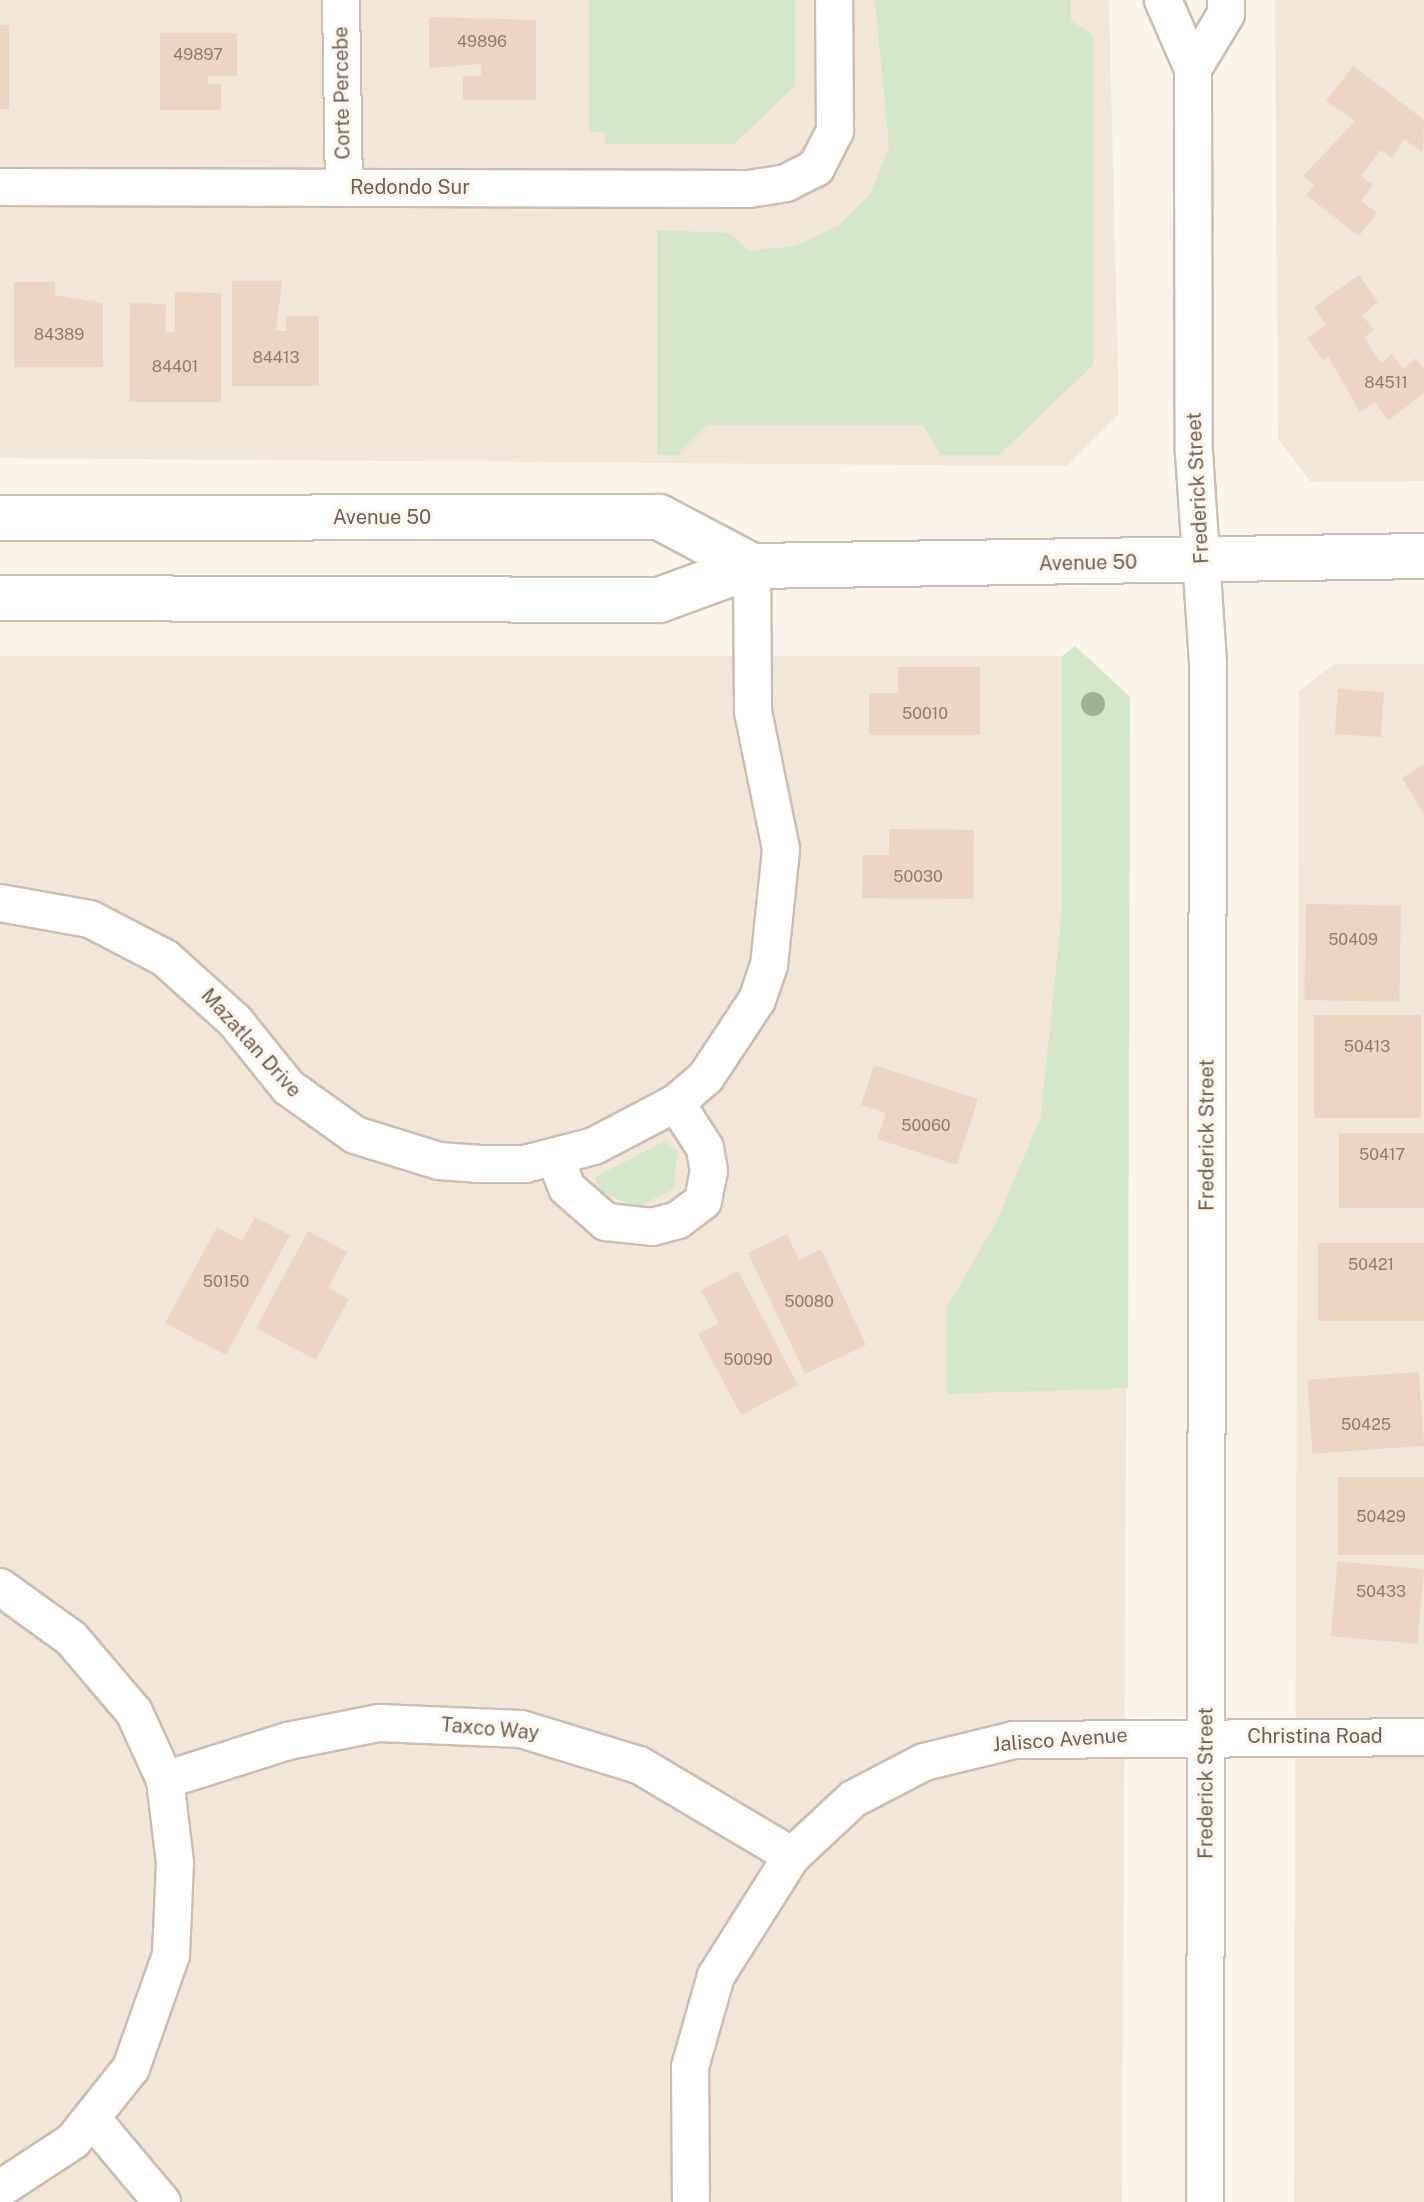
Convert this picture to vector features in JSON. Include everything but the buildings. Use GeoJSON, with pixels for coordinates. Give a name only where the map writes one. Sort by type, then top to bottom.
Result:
{"type":"FeatureCollection","features":[{"type":"Feature","properties":{"kind":"main road","name":"Avenue 50"},"geometry":{"type":"LineString","coordinates":[[0,518],[659,517],[752,566]]}},
{"type":"Feature","properties":{"kind":"main road","name":"Avenue 50"},"geometry":{"type":"LineString","coordinates":[[0,598],[659,600],[752,566],[1424,556]]}},
{"type":"Feature","properties":{"kind":"street","name":"Corte Percebe"},"geometry":{"type":"LineString","coordinates":[[341,0],[344,187]]}},
{"type":"Feature","properties":{"kind":"street","name":"Redondo Sur"},"geometry":{"type":"LineString","coordinates":[[0,187],[749,189],[816,168],[835,131],[834,0]]}},
{"type":"Feature","properties":{"kind":"street","name":"Frederick Street"},"geometry":{"type":"LineString","coordinates":[[1163,0],[1193,69],[1201,560],[1208,663],[1205,2202]]}},
{"type":"Feature","properties":{"kind":"street"},"geometry":{"type":"LineString","coordinates":[[1193,69],[1226,14],[1226,0]]}},
{"type":"Feature","properties":{"kind":"street","name":"Mazatlan Drive"},"geometry":{"type":"LineString","coordinates":[[0,903],[90,919],[165,958],[235,1021],[288,1087],[355,1135],[439,1161],[555,1158],[676,1103],[706,1077],[749,1013],[775,935],[781,849],[753,711],[752,566]]}},
{"type":"Feature","properties":{"kind":"street"},"geometry":{"type":"LineString","coordinates":[[555,1158],[567,1188],[606,1222],[652,1227],[678,1220],[703,1201],[709,1171],[705,1148],[676,1103]]}},
{"type":"Feature","properties":{"kind":"street"},"geometry":{"type":"LineString","coordinates":[[0,1587],[95,1662],[134,1712],[165,1780],[175,1863],[171,1955],[146,2036],[94,2121],[0,2189]]}},
{"type":"Feature","properties":{"kind":"street","name":"Taxco Way"},"geometry":{"type":"LineString","coordinates":[[165,1780],[288,1741],[379,1723],[521,1729],[628,1760],[792,1856]]}},
{"type":"Feature","properties":{"kind":"street","name":"Christina Road"},"geometry":{"type":"LineString","coordinates":[[1206,1735],[1424,1737]]}},
{"type":"Feature","properties":{"kind":"street","name":"Jalisco Avenue"},"geometry":{"type":"LineString","coordinates":[[691,2202],[687,2111],[699,2023],[739,1934],[792,1856],[853,1799],[961,1749],[1050,1736],[1206,1735]]}},
{"type":"Feature","properties":{"kind":"street"},"geometry":{"type":"LineString","coordinates":[[94,2121],[162,2202]]}},
{"type":"Feature","properties":{"kind":"shaded area"},"geometry":{"type":"Polygon","coordinates":[[[0,0],[1109,0],[1119,414],[1067,466],[0,458],[0,0]]]}},
{"type":"Feature","properties":{"kind":"shaded area"},"geometry":{"type":"Polygon","coordinates":[[[1275,0],[1424,0],[1424,481],[1311,482],[1278,439],[1275,0]]]}},
{"type":"Feature","properties":{"kind":"shaded area"},"geometry":{"type":"Polygon","coordinates":[[[0,656],[1086,656],[1130,697],[1122,2202],[0,2202],[0,656]]]}},
{"type":"Feature","properties":{"kind":"shaded area"},"geometry":{"type":"Polygon","coordinates":[[[1334,664],[1424,664],[1424,2202],[1294,2202],[1299,691],[1334,664]]]}},
{"type":"Feature","properties":{"kind":"green space"},"geometry":{"type":"Polygon","coordinates":[[[589,0],[795,0],[795,86],[734,144],[605,144],[605,133],[589,132],[589,0]]]}},
{"type":"Feature","properties":{"kind":"green space"},"geometry":{"type":"Polygon","coordinates":[[[875,0],[1071,0],[1071,21],[1093,35],[1093,365],[999,455],[941,455],[923,425],[707,425],[678,455],[657,455],[657,230],[730,233],[749,251],[795,246],[840,225],[870,194],[889,147],[875,0]]]}},
{"type":"Feature","properties":{"kind":"green space"},"geometry":{"type":"Polygon","coordinates":[[[1075,646],[1130,697],[1128,1388],[947,1394],[947,1307],[997,1221],[1041,1116],[1062,909],[1062,656],[1075,646]]]}},
{"type":"Feature","properties":{"kind":"green space"},"geometry":{"type":"Polygon","coordinates":[[[665,1141],[677,1151],[674,1189],[635,1208],[599,1190],[595,1177],[665,1141]]]}}]}
